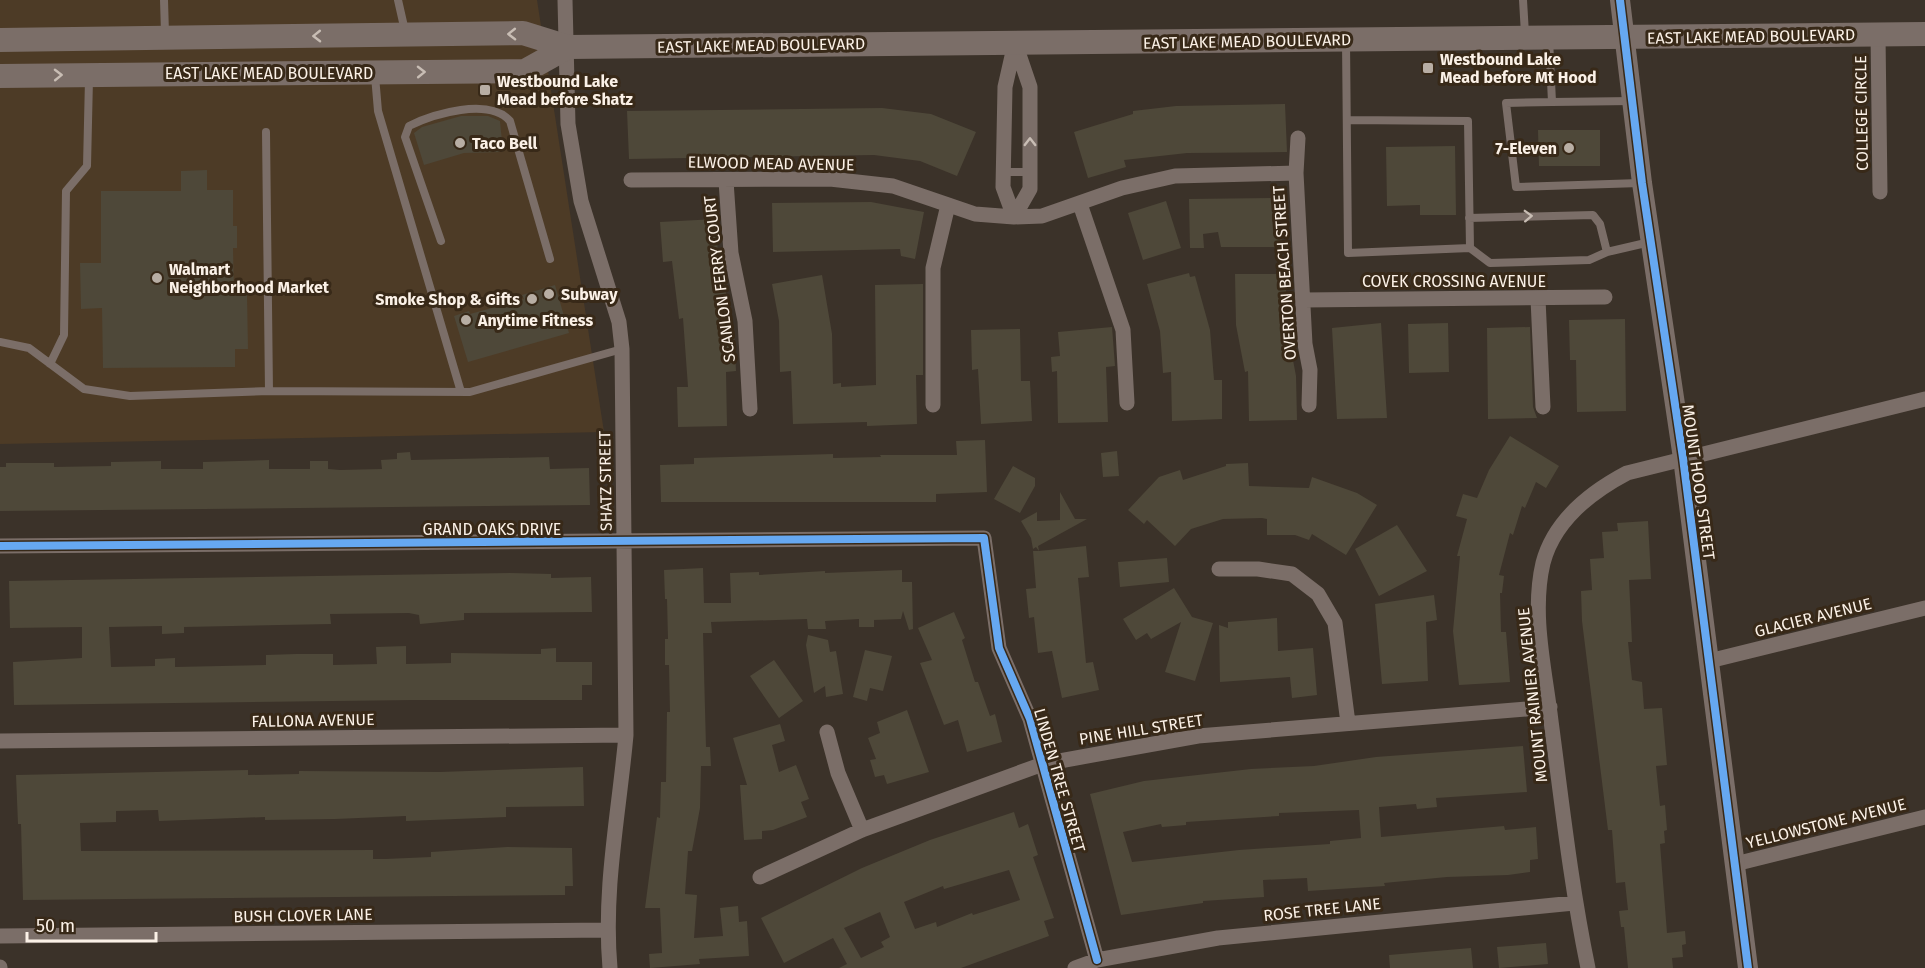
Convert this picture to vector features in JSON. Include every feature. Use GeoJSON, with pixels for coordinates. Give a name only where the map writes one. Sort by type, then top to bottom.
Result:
{"type":"FeatureCollection","features":[{"type":"Feature","properties":{"kind":"main road","name":"EAST LAKE MEAD BOULEVARD"},"geometry":{"type":"LineString","coordinates":[[0,40],[523,33],[568,47],[1925,34]]}},
{"type":"Feature","properties":{"kind":"main road"},"geometry":{"type":"LineString","coordinates":[[89,75],[102,60],[118,54],[158,51],[165,38]]}},
{"type":"Feature","properties":{"kind":"main road","name":"EAST LAKE MEAD BOULEVARD"},"geometry":{"type":"LineString","coordinates":[[0,76],[525,71],[568,47]]}},
{"type":"Feature","properties":{"kind":"street","name":"SHATZ STREET"},"geometry":{"type":"LineString","coordinates":[[566,0],[568,124],[581,201],[619,322],[622,349],[626,735],[621,794],[609,874],[606,930],[610,968]]}},
{"type":"Feature","properties":{"kind":"street","name":"MOUNT HOOD STREET"},"geometry":{"type":"LineString","coordinates":[[1620,0],[1642,183],[1683,458],[1748,968]]}},
{"type":"Feature","properties":{"kind":"street","name":"COLLEGE CIRCLE"},"geometry":{"type":"LineString","coordinates":[[1878,35],[1880,192]]}},
{"type":"Feature","properties":{"kind":"street"},"geometry":{"type":"LineString","coordinates":[[1014,218],[1030,189],[1030,87],[1015,43]]}},
{"type":"Feature","properties":{"kind":"street"},"geometry":{"type":"LineString","coordinates":[[1014,218],[1004,187],[1004,172],[1005,87],[1015,43]]}},
{"type":"Feature","properties":{"kind":"street","name":"OVERTON BEACH STREET"},"geometry":{"type":"LineString","coordinates":[[1298,138],[1296,173],[1305,344],[1310,370],[1309,405]]}},
{"type":"Feature","properties":{"kind":"street","name":"ELWOOD MEAD AVENUE"},"geometry":{"type":"LineString","coordinates":[[631,180],[830,179],[892,186],[975,214],[1014,218],[1042,216],[1122,188],[1175,176],[1296,173]]}},
{"type":"Feature","properties":{"kind":"street","name":"SCANLON FERRY COURT"},"geometry":{"type":"LineString","coordinates":[[726,181],[731,253],[745,321],[750,409]]}},
{"type":"Feature","properties":{"kind":"street"},"geometry":{"type":"LineString","coordinates":[[1080,204],[1123,330],[1126,403]]}},
{"type":"Feature","properties":{"kind":"street"},"geometry":{"type":"LineString","coordinates":[[933,405],[933,268],[948,205]]}},
{"type":"Feature","properties":{"kind":"street","name":"COVEK CROSSING AVENUE"},"geometry":{"type":"LineString","coordinates":[[1303,300],[1605,297]]}},
{"type":"Feature","properties":{"kind":"street"},"geometry":{"type":"LineString","coordinates":[[1538,299],[1543,407]]}},
{"type":"Feature","properties":{"kind":"street","name":"MOUNT RAINIER AVENUE"},"geometry":{"type":"LineString","coordinates":[[1588,968],[1574,903],[1538,615],[1544,562],[1565,519],[1601,486],[1627,472],[1925,399]]}},
{"type":"Feature","properties":{"kind":"street","name":"GRAND OAKS DRIVE"},"geometry":{"type":"LineString","coordinates":[[0,546],[984,538]]}},
{"type":"Feature","properties":{"kind":"street","name":"LINDEN TREE STREET"},"geometry":{"type":"LineString","coordinates":[[984,538],[999,648],[1030,719],[1097,960]]}},
{"type":"Feature","properties":{"kind":"street"},"geometry":{"type":"LineString","coordinates":[[1219,568],[1258,569],[1292,574],[1318,594],[1335,622],[1348,723]]}},
{"type":"Feature","properties":{"kind":"street","name":"GLACIER AVENUE"},"geometry":{"type":"LineString","coordinates":[[1709,661],[1925,608]]}},
{"type":"Feature","properties":{"kind":"street","name":"PINE HILL STREET"},"geometry":{"type":"LineString","coordinates":[[760,877],[862,830],[1043,764],[1198,736],[1550,707]]}},
{"type":"Feature","properties":{"kind":"street"},"geometry":{"type":"LineString","coordinates":[[827,732],[838,773],[862,830]]}},
{"type":"Feature","properties":{"kind":"street","name":"FALLONA AVENUE"},"geometry":{"type":"LineString","coordinates":[[0,741],[626,735]]}},
{"type":"Feature","properties":{"kind":"street","name":"YELLOWSTONE AVENUE"},"geometry":{"type":"LineString","coordinates":[[1735,864],[1925,818]]}},
{"type":"Feature","properties":{"kind":"street","name":"ROSE TREE LANE"},"geometry":{"type":"LineString","coordinates":[[1075,968],[1097,960],[1218,938],[1574,903]]}},
{"type":"Feature","properties":{"kind":"street","name":"BUSH CLOVER LANE"},"geometry":{"type":"LineString","coordinates":[[0,936],[606,930]]}},
{"type":"Feature","properties":{"kind":"lane"},"geometry":{"type":"LineString","coordinates":[[164,0],[165,38]]}},
{"type":"Feature","properties":{"kind":"lane"},"geometry":{"type":"LineString","coordinates":[[398,0],[406,35]]}},
{"type":"Feature","properties":{"kind":"lane"},"geometry":{"type":"LineString","coordinates":[[1523,0],[1525,38]]}},
{"type":"Feature","properties":{"kind":"lane"},"geometry":{"type":"LineString","coordinates":[[1549,38],[1551,102]]}},
{"type":"Feature","properties":{"kind":"lane"},"geometry":{"type":"LineString","coordinates":[[1346,40],[1348,253],[1470,248],[1490,263],[1589,260],[1607,252],[1650,241]]}},
{"type":"Feature","properties":{"kind":"lane"},"geometry":{"type":"LineString","coordinates":[[375,72],[378,111],[460,392]]}},
{"type":"Feature","properties":{"kind":"lane"},"geometry":{"type":"LineString","coordinates":[[51,364],[64,335],[66,191],[87,166],[89,75]]}},
{"type":"Feature","properties":{"kind":"lane"},"geometry":{"type":"LineString","coordinates":[[1632,101],[1506,103],[1516,187],[1642,183]]}},
{"type":"Feature","properties":{"kind":"lane"},"geometry":{"type":"LineString","coordinates":[[441,241],[405,137],[409,126],[432,115],[460,110],[491,111],[503,113],[510,121],[550,259]]}},
{"type":"Feature","properties":{"kind":"lane"},"geometry":{"type":"LineString","coordinates":[[1347,120],[1468,121],[1470,248]]}},
{"type":"Feature","properties":{"kind":"lane"},"geometry":{"type":"LineString","coordinates":[[266,132],[269,391]]}},
{"type":"Feature","properties":{"kind":"lane"},"geometry":{"type":"LineString","coordinates":[[1004,172],[1030,172]]}},
{"type":"Feature","properties":{"kind":"lane"},"geometry":{"type":"LineString","coordinates":[[1469,218],[1593,214],[1600,224],[1607,252]]}},
{"type":"Feature","properties":{"kind":"lane"},"geometry":{"type":"LineString","coordinates":[[0,342],[29,348],[84,389],[130,396],[269,391],[470,392],[622,349]]}},
{"type":"Feature","properties":{"kind":"shaded area"},"geometry":{"type":"Polygon","coordinates":[[[0,0],[537,0],[604,432],[0,444],[0,0]]]}},
{"type":"Feature","properties":{"kind":"building"},"geometry":{"type":"Polygon","coordinates":[[[1285,104],[1287,152],[1187,153],[1124,160],[1126,167],[1088,178],[1074,132],[1133,114],[1133,111],[1176,106],[1285,104]]]}},
{"type":"Feature","properties":{"kind":"building"},"geometry":{"type":"Polygon","coordinates":[[[882,108],[931,114],[976,132],[957,176],[920,161],[874,155],[629,159],[627,111],[882,108]]]}},
{"type":"Feature","properties":{"kind":"building","name":"Taco Bell"},"geometry":{"type":"Polygon","coordinates":[[[461,116],[488,116],[500,121],[503,152],[464,153],[424,165],[414,133],[422,127],[461,116]]]}},
{"type":"Feature","properties":{"kind":"building","name":"7-Eleven"},"geometry":{"type":"Polygon","coordinates":[[[1538,130],[1600,130],[1600,166],[1539,166],[1538,130]]]}},
{"type":"Feature","properties":{"kind":"building"},"geometry":{"type":"Polygon","coordinates":[[[1455,146],[1456,215],[1420,215],[1420,205],[1387,206],[1386,147],[1455,146]]]}},
{"type":"Feature","properties":{"kind":"building","name":"Walmart Neighborhood Market"},"geometry":{"type":"Polygon","coordinates":[[[207,170],[207,190],[233,190],[233,226],[237,226],[237,248],[233,248],[234,294],[247,294],[248,349],[235,349],[235,367],[103,368],[102,308],[81,309],[80,263],[101,263],[101,191],[181,191],[181,171],[207,170]]]}},
{"type":"Feature","properties":{"kind":"building"},"geometry":{"type":"Polygon","coordinates":[[[1280,198],[1282,247],[1221,247],[1218,232],[1203,234],[1204,248],[1190,248],[1189,199],[1280,198]]]}},
{"type":"Feature","properties":{"kind":"building"},"geometry":{"type":"Polygon","coordinates":[[[1166,201],[1181,248],[1143,260],[1128,213],[1166,201]]]}},
{"type":"Feature","properties":{"kind":"building"},"geometry":{"type":"Polygon","coordinates":[[[871,202],[924,212],[915,259],[901,256],[900,249],[773,252],[772,203],[871,202]]]}},
{"type":"Feature","properties":{"kind":"building"},"geometry":{"type":"Polygon","coordinates":[[[716,219],[719,274],[724,273],[730,331],[734,331],[736,371],[726,372],[727,426],[678,427],[677,387],[688,387],[683,318],[679,319],[672,261],[663,262],[660,222],[716,219]]]}},
{"type":"Feature","properties":{"kind":"building"},"geometry":{"type":"Polygon","coordinates":[[[1189,273],[1190,277],[1195,276],[1210,330],[1214,380],[1222,380],[1222,419],[1172,421],[1171,372],[1163,373],[1160,331],[1147,284],[1189,273]]]}},
{"type":"Feature","properties":{"kind":"building"},"geometry":{"type":"Polygon","coordinates":[[[1235,274],[1286,274],[1286,323],[1296,376],[1297,420],[1249,421],[1248,371],[1245,372],[1236,325],[1235,274]]]}},
{"type":"Feature","properties":{"kind":"building"},"geometry":{"type":"Polygon","coordinates":[[[822,275],[832,334],[833,384],[841,383],[841,387],[876,385],[875,285],[923,284],[923,375],[916,375],[917,424],[867,426],[867,422],[793,424],[791,371],[780,372],[779,321],[772,284],[822,275]]]}},
{"type":"Feature","properties":{"kind":"building"},"geometry":{"type":"Polygon","coordinates":[[[555,285],[569,333],[468,362],[454,316],[469,311],[470,314],[524,299],[522,295],[555,285]]]}},
{"type":"Feature","properties":{"kind":"building"},"geometry":{"type":"Polygon","coordinates":[[[1625,319],[1626,411],[1577,412],[1576,360],[1570,360],[1569,320],[1625,319]]]}},
{"type":"Feature","properties":{"kind":"building"},"geometry":{"type":"Polygon","coordinates":[[[1381,323],[1387,418],[1337,419],[1332,328],[1381,323]]]}},
{"type":"Feature","properties":{"kind":"building"},"geometry":{"type":"Polygon","coordinates":[[[1448,323],[1449,372],[1409,373],[1408,324],[1448,323]]]}},
{"type":"Feature","properties":{"kind":"building"},"geometry":{"type":"Polygon","coordinates":[[[1112,327],[1115,366],[1106,367],[1108,422],[1058,423],[1057,371],[1052,372],[1051,357],[1060,356],[1058,332],[1112,327]]]}},
{"type":"Feature","properties":{"kind":"building"},"geometry":{"type":"Polygon","coordinates":[[[1530,327],[1533,407],[1537,418],[1488,419],[1487,328],[1530,327]]]}},
{"type":"Feature","properties":{"kind":"building"},"geometry":{"type":"Polygon","coordinates":[[[1020,329],[1021,381],[1030,381],[1032,421],[981,424],[978,369],[972,370],[971,330],[1020,329]]]}},
{"type":"Feature","properties":{"kind":"building"},"geometry":{"type":"Polygon","coordinates":[[[1510,436],[1559,466],[1546,488],[1536,482],[1525,508],[1522,506],[1513,535],[1510,533],[1499,575],[1504,576],[1502,593],[1500,593],[1501,632],[1506,632],[1510,682],[1459,685],[1453,631],[1460,556],[1457,556],[1467,519],[1456,516],[1463,494],[1477,498],[1489,470],[1510,436]]]}},
{"type":"Feature","properties":{"kind":"building"},"geometry":{"type":"Polygon","coordinates":[[[985,440],[987,492],[936,494],[936,502],[661,502],[660,465],[694,464],[694,458],[833,454],[833,458],[881,457],[880,455],[957,455],[956,441],[985,440]]]}},
{"type":"Feature","properties":{"kind":"building"},"geometry":{"type":"Polygon","coordinates":[[[1117,451],[1119,476],[1103,477],[1101,453],[1117,451]]]}},
{"type":"Feature","properties":{"kind":"building"},"geometry":{"type":"Polygon","coordinates":[[[410,452],[411,460],[549,457],[550,469],[589,468],[590,505],[0,511],[0,467],[6,467],[6,463],[54,463],[54,467],[111,466],[111,462],[161,461],[161,469],[203,469],[203,462],[269,460],[269,469],[310,469],[310,461],[328,461],[328,469],[382,469],[381,460],[397,459],[397,453],[410,452]]]}},
{"type":"Feature","properties":{"kind":"building"},"geometry":{"type":"Polygon","coordinates":[[[1248,463],[1249,486],[1309,488],[1312,477],[1357,493],[1377,505],[1346,555],[1312,534],[1309,540],[1295,535],[1267,535],[1267,519],[1262,518],[1223,519],[1191,529],[1175,546],[1147,520],[1144,524],[1128,510],[1159,477],[1180,470],[1183,480],[1226,466],[1226,464],[1248,463]]]}},
{"type":"Feature","properties":{"kind":"building"},"geometry":{"type":"Polygon","coordinates":[[[1013,466],[1035,478],[1035,486],[1020,513],[994,499],[1013,466]]]}},
{"type":"Feature","properties":{"kind":"building"},"geometry":{"type":"Polygon","coordinates":[[[1060,492],[1075,519],[1087,519],[1038,546],[1039,551],[1036,547],[1033,549],[1031,538],[1021,521],[1037,512],[1037,521],[1060,520],[1060,492]]]}},
{"type":"Feature","properties":{"kind":"building"},"geometry":{"type":"Polygon","coordinates":[[[1648,521],[1651,579],[1629,580],[1632,642],[1628,642],[1632,680],[1642,682],[1644,709],[1662,708],[1667,765],[1656,766],[1660,806],[1665,805],[1667,830],[1664,831],[1665,843],[1660,844],[1667,933],[1685,931],[1686,944],[1682,945],[1683,957],[1672,958],[1673,968],[1628,968],[1624,927],[1621,927],[1619,911],[1628,910],[1625,882],[1616,883],[1612,830],[1608,830],[1582,621],[1581,591],[1592,590],[1590,559],[1604,558],[1602,532],[1618,531],[1617,523],[1648,521]]]}},
{"type":"Feature","properties":{"kind":"building"},"geometry":{"type":"Polygon","coordinates":[[[1397,525],[1427,571],[1379,596],[1355,549],[1397,525]]]}},
{"type":"Feature","properties":{"kind":"building"},"geometry":{"type":"Polygon","coordinates":[[[1086,546],[1089,577],[1078,578],[1086,663],[1093,662],[1099,690],[1062,698],[1052,651],[1038,653],[1034,617],[1029,618],[1026,589],[1036,588],[1033,551],[1086,546]]]}},
{"type":"Feature","properties":{"kind":"building"},"geometry":{"type":"Polygon","coordinates":[[[1167,558],[1169,582],[1120,587],[1118,562],[1167,558]]]}},
{"type":"Feature","properties":{"kind":"building"},"geometry":{"type":"Polygon","coordinates":[[[703,568],[704,603],[731,603],[730,573],[759,572],[759,575],[902,570],[902,582],[912,582],[913,629],[909,630],[903,611],[901,619],[874,620],[874,627],[859,627],[859,619],[825,621],[826,629],[808,629],[807,619],[711,622],[712,633],[703,633],[706,747],[710,747],[711,766],[701,766],[700,808],[692,851],[688,851],[685,894],[697,895],[694,938],[723,936],[720,908],[738,906],[739,922],[747,921],[749,956],[699,959],[700,964],[650,968],[649,954],[662,953],[660,908],[645,908],[657,817],[660,818],[661,782],[666,782],[667,712],[670,712],[669,665],[665,665],[665,639],[668,639],[664,570],[703,568]]]}},
{"type":"Feature","properties":{"kind":"building"},"geometry":{"type":"Polygon","coordinates":[[[551,574],[551,578],[591,577],[592,612],[464,613],[464,620],[420,624],[419,615],[409,613],[330,614],[331,624],[184,627],[184,633],[162,634],[162,626],[109,627],[111,667],[155,666],[155,659],[175,658],[175,667],[266,665],[266,655],[296,654],[333,654],[333,665],[377,664],[376,647],[406,646],[406,664],[451,663],[451,653],[541,654],[541,649],[556,648],[556,662],[592,662],[592,685],[582,685],[582,700],[14,705],[13,662],[82,658],[82,627],[10,628],[9,581],[551,574]]]}},
{"type":"Feature","properties":{"kind":"building"},"geometry":{"type":"Polygon","coordinates":[[[1174,588],[1192,617],[1213,623],[1195,681],[1165,672],[1181,622],[1151,639],[1147,633],[1136,640],[1123,619],[1174,588]]]}},
{"type":"Feature","properties":{"kind":"building"},"geometry":{"type":"Polygon","coordinates":[[[1434,595],[1437,620],[1426,622],[1428,681],[1382,684],[1375,604],[1434,595]]]}},
{"type":"Feature","properties":{"kind":"building"},"geometry":{"type":"Polygon","coordinates":[[[954,612],[965,638],[962,640],[975,682],[978,682],[990,716],[995,714],[1002,742],[967,752],[958,720],[944,725],[920,663],[932,660],[918,628],[954,612]]]}},
{"type":"Feature","properties":{"kind":"building"},"geometry":{"type":"Polygon","coordinates":[[[1277,618],[1278,651],[1313,648],[1317,695],[1292,698],[1290,677],[1220,682],[1219,625],[1228,628],[1228,622],[1277,618]]]}},
{"type":"Feature","properties":{"kind":"building"},"geometry":{"type":"Polygon","coordinates":[[[808,635],[828,640],[830,652],[836,651],[843,694],[826,697],[825,686],[814,693],[806,645],[808,635]]]}},
{"type":"Feature","properties":{"kind":"building"},"geometry":{"type":"Polygon","coordinates":[[[865,650],[892,656],[883,691],[870,688],[867,701],[853,697],[865,650]]]}},
{"type":"Feature","properties":{"kind":"building"},"geometry":{"type":"Polygon","coordinates":[[[774,660],[803,701],[779,718],[750,676],[774,660]]]}},
{"type":"Feature","properties":{"kind":"building"},"geometry":{"type":"Polygon","coordinates":[[[907,710],[929,772],[887,784],[884,775],[875,777],[870,760],[876,759],[868,738],[880,733],[877,722],[907,710]]]}},
{"type":"Feature","properties":{"kind":"building"},"geometry":{"type":"Polygon","coordinates":[[[780,724],[785,741],[772,745],[779,772],[796,765],[809,799],[801,802],[807,817],[773,830],[762,831],[762,839],[744,840],[740,785],[747,785],[733,738],[780,724]]]}},
{"type":"Feature","properties":{"kind":"building"},"geometry":{"type":"Polygon","coordinates":[[[1523,746],[1527,792],[1436,798],[1437,807],[1417,809],[1416,804],[1379,807],[1381,837],[1504,826],[1505,830],[1536,827],[1538,859],[1530,860],[1530,872],[1447,877],[1384,883],[1385,886],[1308,891],[1307,878],[1263,880],[1264,897],[1203,901],[1203,903],[1121,915],[1090,794],[1144,781],[1251,769],[1314,766],[1376,757],[1523,746]],[[1359,810],[1279,813],[1279,816],[1186,822],[1186,825],[1162,827],[1161,824],[1123,832],[1132,862],[1239,850],[1330,844],[1330,841],[1361,838],[1359,810]]]}},
{"type":"Feature","properties":{"kind":"building"},"geometry":{"type":"Polygon","coordinates":[[[583,767],[584,806],[506,807],[506,817],[406,821],[406,816],[265,820],[265,817],[159,821],[158,810],[116,811],[116,822],[80,823],[81,851],[373,850],[373,859],[385,859],[431,857],[431,852],[507,847],[572,848],[573,886],[565,886],[565,895],[23,900],[21,824],[18,824],[16,775],[248,770],[248,775],[299,774],[299,771],[440,772],[583,767]]]}},
{"type":"Feature","properties":{"kind":"building"},"geometry":{"type":"Polygon","coordinates":[[[1014,812],[1019,828],[1028,824],[1038,855],[1033,857],[1054,918],[1044,921],[1049,936],[961,968],[839,968],[847,964],[833,938],[784,963],[761,918],[862,868],[930,840],[1014,812]],[[1009,870],[944,889],[943,886],[904,902],[915,929],[936,922],[937,927],[972,913],[973,915],[1020,900],[1009,870]],[[880,912],[844,928],[861,958],[884,947],[881,942],[890,937],[880,912]]]}},
{"type":"Feature","properties":{"kind":"building"},"geometry":{"type":"Polygon","coordinates":[[[1546,943],[1548,964],[1499,968],[1497,947],[1546,943]]]}},
{"type":"Feature","properties":{"kind":"building"},"geometry":{"type":"Polygon","coordinates":[[[1471,948],[1473,968],[1390,968],[1389,955],[1471,948]]]}},
{"type":"Feature","properties":{"kind":"cycle path"},"geometry":{"type":"LineString","coordinates":[[1620,0],[1642,183],[1683,458],[1748,968]]}},
{"type":"Feature","properties":{"kind":"cycle path"},"geometry":{"type":"LineString","coordinates":[[0,546],[984,538],[999,648],[1030,719],[1097,960]]}},
{"type":"Feature","properties":{"kind":"place","name":"Westbound Lake Mead before Mt Hood"},"geometry":{"type":"Point","coordinates":[1428,68]}},
{"type":"Feature","properties":{"kind":"place","name":"Westbound Lake Mead before Shatz"},"geometry":{"type":"Point","coordinates":[485,90]}},
{"type":"Feature","properties":{"kind":"place","name":"Taco Bell"},"geometry":{"type":"Point","coordinates":[460,143]}},
{"type":"Feature","properties":{"kind":"place","name":"7-Eleven"},"geometry":{"type":"Point","coordinates":[1569,148]}},
{"type":"Feature","properties":{"kind":"place","name":"Walmart Neighborhood Market"},"geometry":{"type":"Point","coordinates":[157,278]}},
{"type":"Feature","properties":{"kind":"place","name":"Subway"},"geometry":{"type":"Point","coordinates":[549,294]}},
{"type":"Feature","properties":{"kind":"place","name":"Smoke Shop & Gifts"},"geometry":{"type":"Point","coordinates":[532,299]}},
{"type":"Feature","properties":{"kind":"place","name":"Anytime Fitness"},"geometry":{"type":"Point","coordinates":[466,320]}}]}
